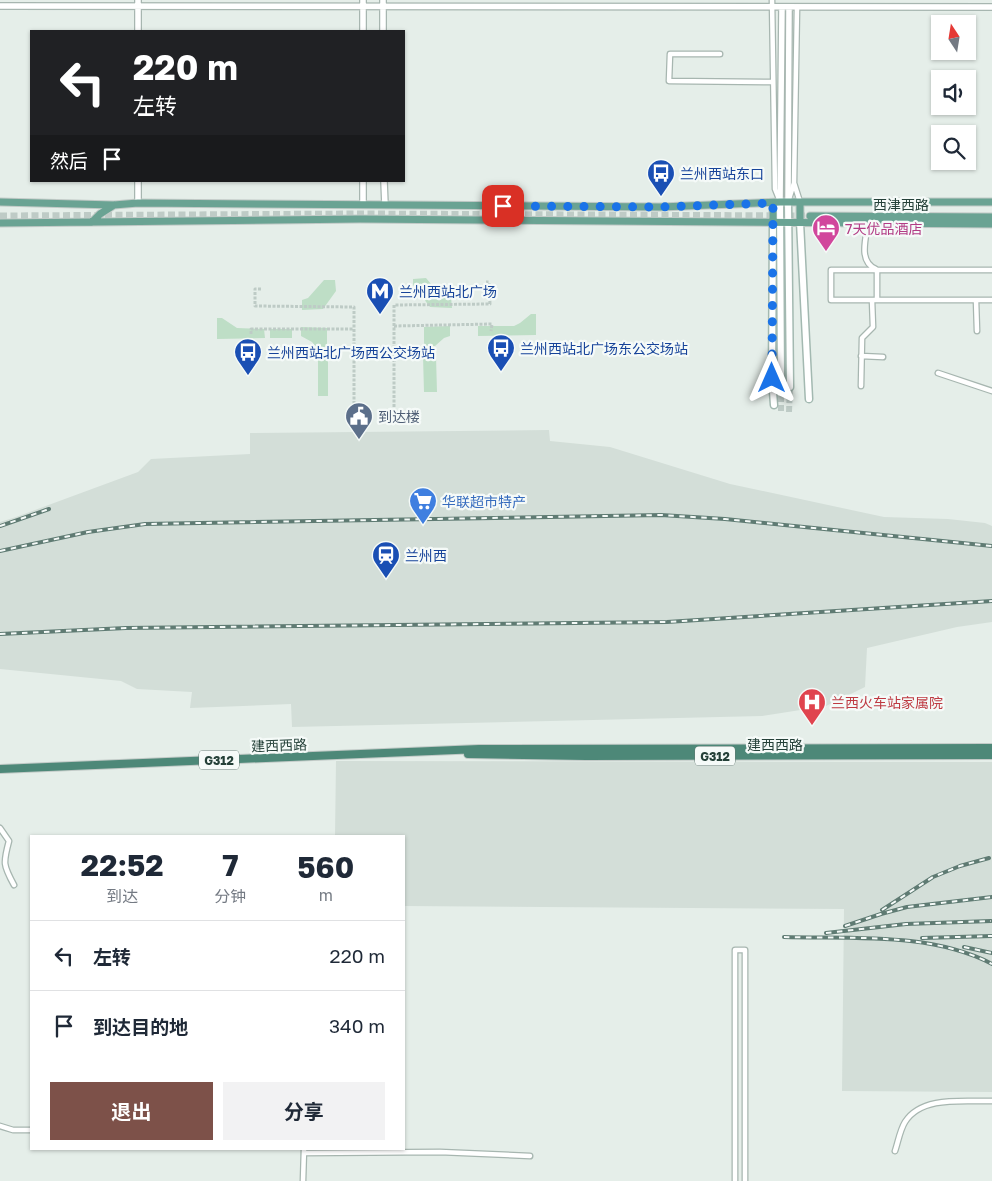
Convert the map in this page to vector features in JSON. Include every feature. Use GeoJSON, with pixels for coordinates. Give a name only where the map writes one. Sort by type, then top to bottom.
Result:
{"type":"FeatureCollection","features":[{"type":"Feature","properties":{"kind":"highway","name":"建西西路"},"geometry":{"type":"LineString","coordinates":[[0,769],[478,749],[992,748]]}},
{"type":"Feature","properties":{"kind":"highway","name":"建西西路"},"geometry":{"type":"LineString","coordinates":[[439,751],[480,755],[586,756],[992,755]]}},
{"type":"Feature","properties":{"kind":"main road"},"geometry":{"type":"LineString","coordinates":[[0,202],[114,205],[138,203],[661,207],[780,202],[992,202]]}},
{"type":"Feature","properties":{"kind":"main road"},"geometry":{"type":"LineString","coordinates":[[780,202],[782,386]]}},
{"type":"Feature","properties":{"kind":"main road"},"geometry":{"type":"LineString","coordinates":[[774,405],[772,378],[780,202]]}},
{"type":"Feature","properties":{"kind":"main road"},"geometry":{"type":"LineString","coordinates":[[800,202],[809,399]]}},
{"type":"Feature","properties":{"kind":"main road"},"geometry":{"type":"LineString","coordinates":[[92,222],[104,210],[114,205]]}},
{"type":"Feature","properties":{"kind":"main road","name":"西津西路"},"geometry":{"type":"LineString","coordinates":[[992,212],[810,214],[992,217]]}},
{"type":"Feature","properties":{"kind":"main road"},"geometry":{"type":"LineString","coordinates":[[0,223],[360,219],[661,223],[992,224]]}},
{"type":"Feature","properties":{"kind":"main road"},"geometry":{"type":"LineString","coordinates":[[780,222],[790,386]]}},
{"type":"Feature","properties":{"kind":"street"},"geometry":{"type":"LineString","coordinates":[[772,0],[775,189],[780,202]]}},
{"type":"Feature","properties":{"kind":"street"},"geometry":{"type":"LineString","coordinates":[[138,3],[138,30]]}},
{"type":"Feature","properties":{"kind":"street"},"geometry":{"type":"LineString","coordinates":[[0,6],[138,3],[383,3],[992,7]]}},
{"type":"Feature","properties":{"kind":"street"},"geometry":{"type":"LineString","coordinates":[[363,3],[363,30]]}},
{"type":"Feature","properties":{"kind":"street"},"geometry":{"type":"LineString","coordinates":[[383,3],[383,30]]}},
{"type":"Feature","properties":{"kind":"street"},"geometry":{"type":"LineString","coordinates":[[780,202],[785,7]]}},
{"type":"Feature","properties":{"kind":"street"},"geometry":{"type":"LineString","coordinates":[[797,7],[794,183],[800,202]]}},
{"type":"Feature","properties":{"kind":"street"},"geometry":{"type":"LineString","coordinates":[[720,54],[670,54],[669,81],[772,82]]}},
{"type":"Feature","properties":{"kind":"street"},"geometry":{"type":"LineString","coordinates":[[138,182],[138,203]]}},
{"type":"Feature","properties":{"kind":"street"},"geometry":{"type":"LineString","coordinates":[[363,182],[363,205]]}},
{"type":"Feature","properties":{"kind":"street"},"geometry":{"type":"LineString","coordinates":[[384,182],[385,205]]}},
{"type":"Feature","properties":{"kind":"street"},"geometry":{"type":"LineString","coordinates":[[780,202],[794,183]]}},
{"type":"Feature","properties":{"kind":"street"},"geometry":{"type":"LineString","coordinates":[[868,223],[865,258],[869,266],[877,270]]}},
{"type":"Feature","properties":{"kind":"street"},"geometry":{"type":"LineString","coordinates":[[992,270],[831,270],[831,300],[992,300]]}},
{"type":"Feature","properties":{"kind":"street"},"geometry":{"type":"LineString","coordinates":[[861,386],[862,338],[873,327],[877,270]]}},
{"type":"Feature","properties":{"kind":"street"},"geometry":{"type":"LineString","coordinates":[[976,300],[977,331]]}},
{"type":"Feature","properties":{"kind":"street"},"geometry":{"type":"LineString","coordinates":[[861,356],[883,356]]}},
{"type":"Feature","properties":{"kind":"street"},"geometry":{"type":"LineString","coordinates":[[938,373],[992,392]]}},
{"type":"Feature","properties":{"kind":"street"},"geometry":{"type":"LineString","coordinates":[[0,828],[9,841],[3,860],[6,871],[14,884]]}},
{"type":"Feature","properties":{"kind":"street"},"geometry":{"type":"LineString","coordinates":[[735,1181],[735,950],[745,950],[745,1181]]}},
{"type":"Feature","properties":{"kind":"street"},"geometry":{"type":"LineString","coordinates":[[735,1080],[744,1080]]}},
{"type":"Feature","properties":{"kind":"street"},"geometry":{"type":"LineString","coordinates":[[895,1151],[906,1121],[916,1110],[927,1105],[942,1102],[992,1101]]}},
{"type":"Feature","properties":{"kind":"street"},"geometry":{"type":"LineString","coordinates":[[0,1126],[13,1130],[30,1130]]}},
{"type":"Feature","properties":{"kind":"street"},"geometry":{"type":"LineString","coordinates":[[303,1181],[304,1151],[440,1152],[530,1156]]}},
{"type":"Feature","properties":{"kind":"shaded area"},"geometry":{"type":"Polygon","coordinates":[[[549,430],[550,441],[610,447],[730,484],[884,517],[948,519],[985,523],[992,526],[992,622],[957,627],[867,648],[865,687],[826,706],[762,716],[292,727],[291,704],[190,708],[192,692],[137,689],[121,681],[0,669],[0,522],[138,472],[151,459],[250,454],[250,433],[549,430]]]}},
{"type":"Feature","properties":{"kind":"shaded area"},"geometry":{"type":"Polygon","coordinates":[[[336,761],[992,762],[992,1092],[842,1091],[844,909],[405,906],[405,835],[335,835],[336,761]]]}},
{"type":"Feature","properties":{"kind":"green space"},"geometry":{"type":"Polygon","coordinates":[[[426,278],[441,296],[451,297],[452,308],[430,307],[413,285],[413,279],[426,278]]]}},
{"type":"Feature","properties":{"kind":"green space"},"geometry":{"type":"Polygon","coordinates":[[[324,280],[335,280],[336,291],[323,309],[302,310],[302,300],[308,298],[324,280]]]}},
{"type":"Feature","properties":{"kind":"green space"},"geometry":{"type":"Polygon","coordinates":[[[531,314],[536,314],[536,335],[478,336],[478,326],[514,326],[531,314]]]}},
{"type":"Feature","properties":{"kind":"green space"},"geometry":{"type":"Polygon","coordinates":[[[217,318],[222,318],[237,328],[264,329],[265,338],[217,339],[217,318]]]}},
{"type":"Feature","properties":{"kind":"green space"},"geometry":{"type":"Polygon","coordinates":[[[450,326],[450,336],[444,338],[435,346],[424,346],[424,327],[450,326]]]}},
{"type":"Feature","properties":{"kind":"green space"},"geometry":{"type":"Polygon","coordinates":[[[301,327],[327,328],[327,347],[316,347],[312,342],[301,336],[301,327]]]}},
{"type":"Feature","properties":{"kind":"green space"},"geometry":{"type":"Polygon","coordinates":[[[270,329],[292,329],[292,338],[270,338],[270,329]]]}},
{"type":"Feature","properties":{"kind":"green space"},"geometry":{"type":"Polygon","coordinates":[[[423,356],[436,356],[437,392],[424,392],[423,356]]]}},
{"type":"Feature","properties":{"kind":"green space"},"geometry":{"type":"Polygon","coordinates":[[[318,357],[328,357],[328,396],[318,396],[318,357]]]}},
{"type":"Feature","properties":{"kind":"tunnel"},"geometry":{"type":"LineString","coordinates":[[0,216],[360,214],[810,216]]}},
{"type":"Feature","properties":{"kind":"tunnel"},"geometry":{"type":"LineString","coordinates":[[394,407],[394,305],[490,304],[489,282],[486,282]]}},
{"type":"Feature","properties":{"kind":"tunnel"},"geometry":{"type":"LineString","coordinates":[[261,289],[255,289],[255,306],[354,307],[354,408]]}},
{"type":"Feature","properties":{"kind":"tunnel"},"geometry":{"type":"LineString","coordinates":[[394,326],[492,324],[491,331]]}},
{"type":"Feature","properties":{"kind":"tunnel"},"geometry":{"type":"LineString","coordinates":[[251,334],[251,329],[354,329]]}},
{"type":"Feature","properties":{"kind":"tunnel"},"geometry":{"type":"LineString","coordinates":[[781,387],[781,411]]}},
{"type":"Feature","properties":{"kind":"tunnel"},"geometry":{"type":"LineString","coordinates":[[789,412],[790,387]]}},
{"type":"Feature","properties":{"kind":"railway"},"geometry":{"type":"LineString","coordinates":[[0,526],[49,509]]}},
{"type":"Feature","properties":{"kind":"railway"},"geometry":{"type":"LineString","coordinates":[[0,551],[88,532],[145,524],[661,515],[725,519],[992,546]]}},
{"type":"Feature","properties":{"kind":"railway"},"geometry":{"type":"LineString","coordinates":[[0,634],[126,628],[667,622],[992,601]]}},
{"type":"Feature","properties":{"kind":"railway"},"geometry":{"type":"LineString","coordinates":[[882,910],[933,877],[960,866],[989,858]]}},
{"type":"Feature","properties":{"kind":"railway"},"geometry":{"type":"LineString","coordinates":[[845,926],[907,907],[992,897]]}},
{"type":"Feature","properties":{"kind":"railway"},"geometry":{"type":"LineString","coordinates":[[826,933],[906,924],[991,921]]}},
{"type":"Feature","properties":{"kind":"railway"},"geometry":{"type":"LineString","coordinates":[[922,938],[992,936]]}},
{"type":"Feature","properties":{"kind":"railway"},"geometry":{"type":"LineString","coordinates":[[784,937],[890,939],[917,942],[968,954],[992,964]]}},
{"type":"Feature","properties":{"kind":"railway"},"geometry":{"type":"LineString","coordinates":[[964,947],[992,953]]}},
{"type":"Feature","properties":{"kind":"place","name":"兰州西站东口"},"geometry":{"type":"Point","coordinates":[661,197]}},
{"type":"Feature","properties":{"kind":"place","name":"7天优品酒店"},"geometry":{"type":"Point","coordinates":[826,252]}},
{"type":"Feature","properties":{"kind":"place","name":"兰州西站北广场"},"geometry":{"type":"Point","coordinates":[380,315]}},
{"type":"Feature","properties":{"kind":"place","name":"兰州西站北广场东公交场站"},"geometry":{"type":"Point","coordinates":[501,372]}},
{"type":"Feature","properties":{"kind":"place","name":"兰州西站北广场西公交场站"},"geometry":{"type":"Point","coordinates":[248,376]}},
{"type":"Feature","properties":{"kind":"place","name":"到达楼"},"geometry":{"type":"Point","coordinates":[359,440]}},
{"type":"Feature","properties":{"kind":"place","name":"华联超市特产"},"geometry":{"type":"Point","coordinates":[423,525]}},
{"type":"Feature","properties":{"kind":"place","name":"兰州西"},"geometry":{"type":"Point","coordinates":[386,579]}},
{"type":"Feature","properties":{"kind":"place","name":"兰西火车站家属院"},"geometry":{"type":"Point","coordinates":[812,726]}},
{"type":"Feature","properties":{"kind":"route"},"geometry":{"type":"LineString","coordinates":[[503,206],[661,207],[773,203],[772,378]]}}]}
